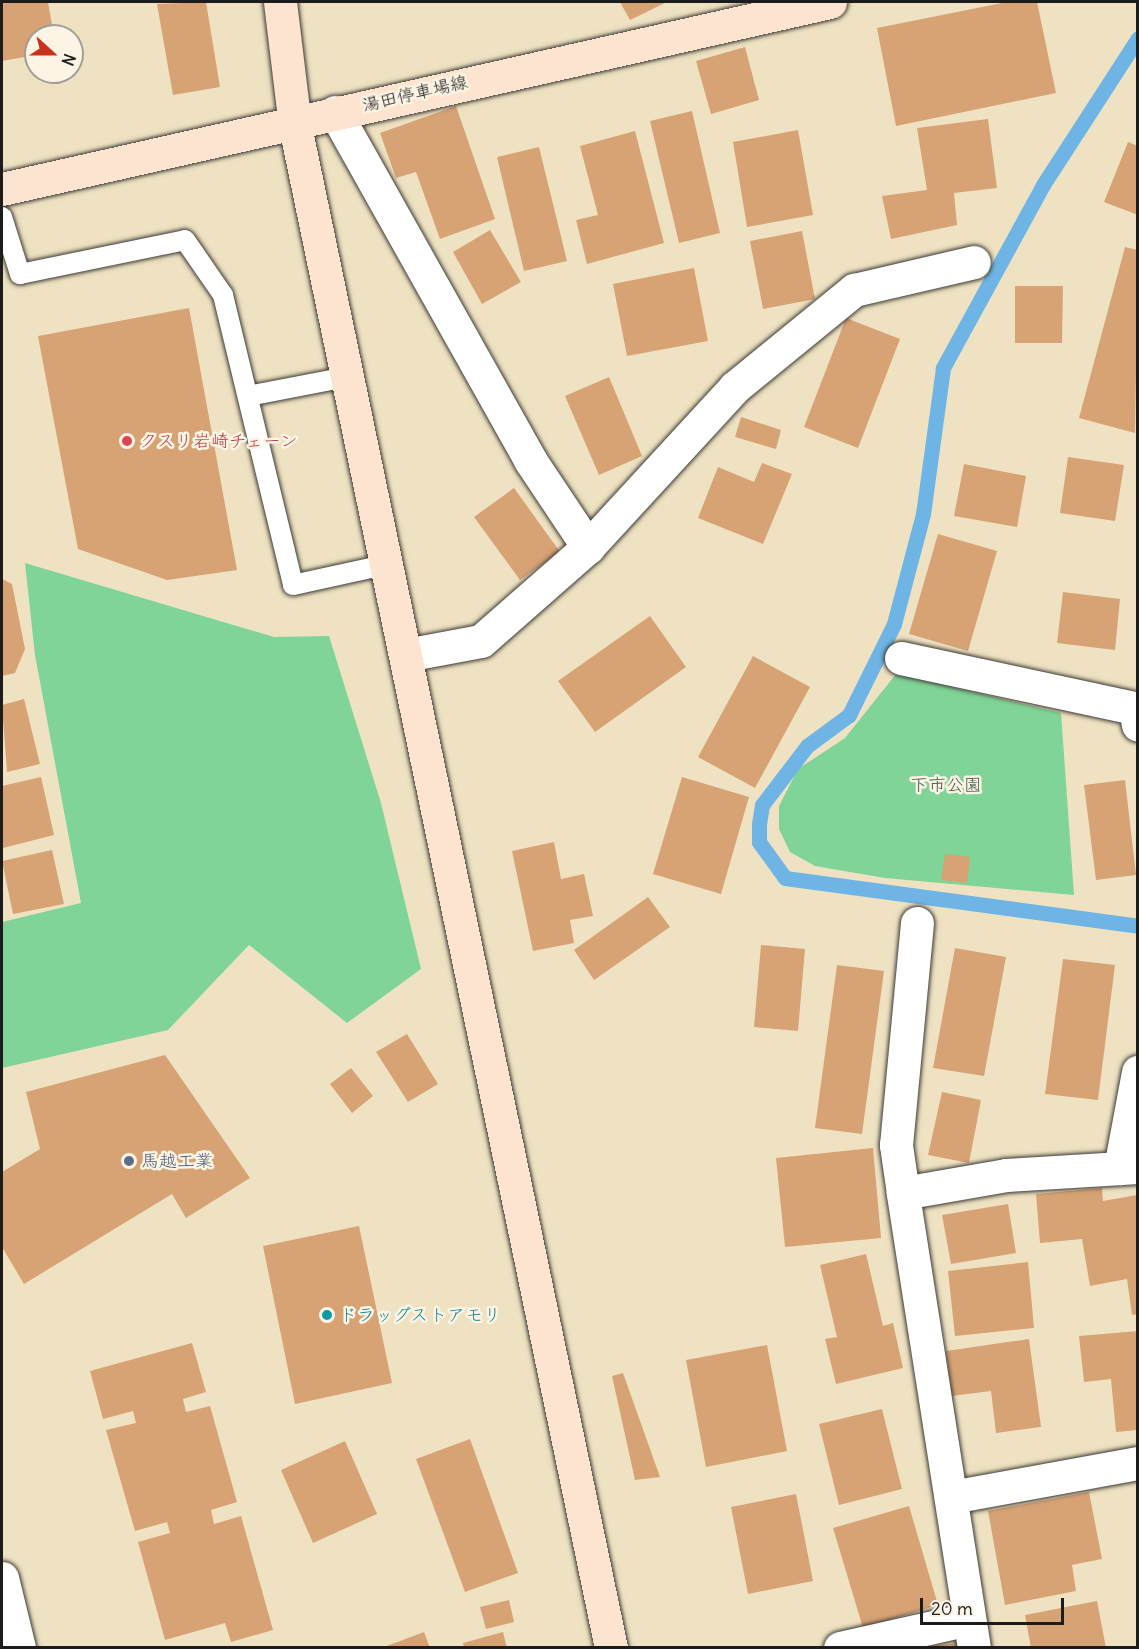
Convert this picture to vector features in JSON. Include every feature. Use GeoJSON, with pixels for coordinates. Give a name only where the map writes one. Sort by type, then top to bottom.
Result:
{"type":"FeatureCollection","features":[{"type":"Feature","properties":{"kind":"street"},"geometry":{"type":"LineString","coordinates":[[280,2],[295,126],[611,1647]]}},
{"type":"Feature","properties":{"kind":"street","name":"湯田停車場線"},"geometry":{"type":"LineString","coordinates":[[2,189],[295,126],[335,112],[830,2]]}},
{"type":"Feature","properties":{"kind":"street"},"geometry":{"type":"LineString","coordinates":[[335,112],[530,460],[588,547]]}},
{"type":"Feature","properties":{"kind":"street"},"geometry":{"type":"LineString","coordinates":[[406,655],[481,641],[588,547],[735,387],[854,290],[974,262]]}},
{"type":"Feature","properties":{"kind":"street"},"geometry":{"type":"LineString","coordinates":[[901,658],[1135,708],[1137,725]]}},
{"type":"Feature","properties":{"kind":"street"},"geometry":{"type":"LineString","coordinates":[[840,1647],[972,1633],[896,1145],[917,923]]}},
{"type":"Feature","properties":{"kind":"street"},"geometry":{"type":"LineString","coordinates":[[903,1193],[1006,1175],[1129,1168],[1137,1072]]}},
{"type":"Feature","properties":{"kind":"street"},"geometry":{"type":"LineString","coordinates":[[951,1497],[1137,1463]]}},
{"type":"Feature","properties":{"kind":"street"},"geometry":{"type":"LineString","coordinates":[[2,1578],[19,1647]]}},
{"type":"Feature","properties":{"kind":"lane"},"geometry":{"type":"LineString","coordinates":[[2,217],[20,274],[185,240],[223,295],[293,585],[385,565]]}},
{"type":"Feature","properties":{"kind":"lane"},"geometry":{"type":"LineString","coordinates":[[248,396],[347,377]]}},
{"type":"Feature","properties":{"kind":"green space"},"geometry":{"type":"Polygon","coordinates":[[[25,563],[274,637],[329,636],[381,803],[421,969],[347,1023],[249,945],[168,1030],[2,1068],[2,922],[81,903],[35,655],[25,563]]]}},
{"type":"Feature","properties":{"kind":"green space","name":"下市公園"},"geometry":{"type":"Polygon","coordinates":[[[896,674],[1061,713],[1074,895],[885,878],[815,866],[790,852],[779,829],[779,806],[798,769],[845,738],[896,674]]]}},
{"type":"Feature","properties":{"kind":"building"},"geometry":{"type":"Polygon","coordinates":[[[2,2],[48,2],[52,24],[24,24],[24,57],[2,61],[2,2]]]}},
{"type":"Feature","properties":{"kind":"building"},"geometry":{"type":"Polygon","coordinates":[[[206,2],[220,87],[173,95],[157,4],[206,2]]]}},
{"type":"Feature","properties":{"kind":"building"},"geometry":{"type":"Polygon","coordinates":[[[620,2],[667,2],[630,20],[620,2]]]}},
{"type":"Feature","properties":{"kind":"building"},"geometry":{"type":"Polygon","coordinates":[[[1007,2],[1037,2],[1056,93],[896,126],[877,28],[1007,2]]]}},
{"type":"Feature","properties":{"kind":"building"},"geometry":{"type":"Polygon","coordinates":[[[745,47],[759,100],[711,114],[696,61],[745,47]]]}},
{"type":"Feature","properties":{"kind":"building"},"geometry":{"type":"Polygon","coordinates":[[[456,106],[495,219],[440,239],[416,172],[396,178],[380,133],[456,106]]]}},
{"type":"Feature","properties":{"kind":"building"},"geometry":{"type":"Polygon","coordinates":[[[692,111],[720,233],[679,243],[650,121],[692,111]]]}},
{"type":"Feature","properties":{"kind":"building"},"geometry":{"type":"Polygon","coordinates":[[[988,119],[997,188],[954,193],[957,225],[891,239],[882,196],[927,190],[917,128],[988,119]]]}},
{"type":"Feature","properties":{"kind":"building"},"geometry":{"type":"Polygon","coordinates":[[[798,130],[813,215],[747,227],[733,142],[798,130]]]}},
{"type":"Feature","properties":{"kind":"building"},"geometry":{"type":"Polygon","coordinates":[[[635,131],[664,243],[587,264],[576,220],[598,215],[580,146],[635,131]]]}},
{"type":"Feature","properties":{"kind":"building"},"geometry":{"type":"Polygon","coordinates":[[[1128,142],[1138,146],[1138,215],[1104,202],[1128,142]]]}},
{"type":"Feature","properties":{"kind":"building"},"geometry":{"type":"Polygon","coordinates":[[[539,147],[567,261],[524,271],[497,157],[539,147]]]}},
{"type":"Feature","properties":{"kind":"building"},"geometry":{"type":"Polygon","coordinates":[[[490,230],[521,282],[482,304],[453,252],[490,230]]]}},
{"type":"Feature","properties":{"kind":"building"},"geometry":{"type":"Polygon","coordinates":[[[802,231],[815,299],[763,309],[750,241],[802,231]]]}},
{"type":"Feature","properties":{"kind":"building"},"geometry":{"type":"Polygon","coordinates":[[[1125,247],[1138,250],[1135,433],[1079,418],[1125,247]]]}},
{"type":"Feature","properties":{"kind":"building"},"geometry":{"type":"Polygon","coordinates":[[[694,268],[708,341],[627,356],[613,284],[694,268]]]}},
{"type":"Feature","properties":{"kind":"building"},"geometry":{"type":"Polygon","coordinates":[[[1015,286],[1063,286],[1062,343],[1015,343],[1015,286]]]}},
{"type":"Feature","properties":{"kind":"building"},"geometry":{"type":"Polygon","coordinates":[[[189,308],[237,570],[167,580],[78,549],[38,336],[189,308]]]}},
{"type":"Feature","properties":{"kind":"building"},"geometry":{"type":"Polygon","coordinates":[[[846,318],[900,339],[858,448],[804,427],[846,318]]]}},
{"type":"Feature","properties":{"kind":"building"},"geometry":{"type":"Polygon","coordinates":[[[609,377],[642,456],[599,475],[565,396],[609,377]]]}},
{"type":"Feature","properties":{"kind":"building"},"geometry":{"type":"Polygon","coordinates":[[[741,417],[781,430],[776,449],[735,437],[741,417]]]}},
{"type":"Feature","properties":{"kind":"building"},"geometry":{"type":"Polygon","coordinates":[[[1068,457],[1124,465],[1115,521],[1060,513],[1068,457]]]}},
{"type":"Feature","properties":{"kind":"building"},"geometry":{"type":"Polygon","coordinates":[[[762,463],[792,474],[763,544],[698,518],[718,467],[754,482],[762,463]]]}},
{"type":"Feature","properties":{"kind":"building"},"geometry":{"type":"Polygon","coordinates":[[[964,464],[1026,476],[1017,527],[954,516],[964,464]]]}},
{"type":"Feature","properties":{"kind":"building"},"geometry":{"type":"Polygon","coordinates":[[[514,488],[560,552],[520,580],[474,517],[514,488]]]}},
{"type":"Feature","properties":{"kind":"building"},"geometry":{"type":"Polygon","coordinates":[[[938,534],[997,551],[968,651],[909,634],[938,534]]]}},
{"type":"Feature","properties":{"kind":"building"},"geometry":{"type":"Polygon","coordinates":[[[2,579],[12,584],[25,649],[15,673],[2,676],[2,579]]]}},
{"type":"Feature","properties":{"kind":"building"},"geometry":{"type":"Polygon","coordinates":[[[1063,592],[1120,599],[1115,650],[1057,643],[1063,592]]]}},
{"type":"Feature","properties":{"kind":"building"},"geometry":{"type":"Polygon","coordinates":[[[650,616],[686,667],[595,732],[558,681],[650,616]]]}},
{"type":"Feature","properties":{"kind":"building"},"geometry":{"type":"Polygon","coordinates":[[[753,656],[810,687],[755,788],[698,757],[753,656]]]}},
{"type":"Feature","properties":{"kind":"building"},"geometry":{"type":"Polygon","coordinates":[[[24,699],[40,764],[7,772],[2,705],[24,699]]]}},
{"type":"Feature","properties":{"kind":"building"},"geometry":{"type":"Polygon","coordinates":[[[41,777],[54,835],[3,848],[2,786],[41,777]]]}},
{"type":"Feature","properties":{"kind":"building"},"geometry":{"type":"Polygon","coordinates":[[[682,777],[749,797],[721,894],[653,874],[682,777]]]}},
{"type":"Feature","properties":{"kind":"building"},"geometry":{"type":"Polygon","coordinates":[[[1125,780],[1136,875],[1096,880],[1084,785],[1125,780]]]}},
{"type":"Feature","properties":{"kind":"building"},"geometry":{"type":"Polygon","coordinates":[[[554,842],[561,879],[584,874],[593,916],[570,920],[574,943],[533,951],[512,851],[554,842]]]}},
{"type":"Feature","properties":{"kind":"building"},"geometry":{"type":"Polygon","coordinates":[[[52,850],[64,904],[13,914],[2,861],[52,850]]]}},
{"type":"Feature","properties":{"kind":"building"},"geometry":{"type":"Polygon","coordinates":[[[945,854],[970,857],[967,883],[941,880],[945,854]]]}},
{"type":"Feature","properties":{"kind":"building"},"geometry":{"type":"Polygon","coordinates":[[[648,897],[670,927],[594,980],[574,950],[648,897]]]}},
{"type":"Feature","properties":{"kind":"building"},"geometry":{"type":"Polygon","coordinates":[[[761,945],[805,949],[798,1031],[754,1027],[761,945]]]}},
{"type":"Feature","properties":{"kind":"building"},"geometry":{"type":"Polygon","coordinates":[[[955,948],[1006,957],[984,1076],[933,1068],[955,948]]]}},
{"type":"Feature","properties":{"kind":"building"},"geometry":{"type":"Polygon","coordinates":[[[1063,959],[1115,965],[1098,1100],[1045,1094],[1063,959]]]}},
{"type":"Feature","properties":{"kind":"building"},"geometry":{"type":"Polygon","coordinates":[[[837,965],[884,971],[862,1134],[815,1128],[837,965]]]}},
{"type":"Feature","properties":{"kind":"building"},"geometry":{"type":"Polygon","coordinates":[[[407,1034],[438,1084],[408,1102],[376,1052],[407,1034]]]}},
{"type":"Feature","properties":{"kind":"building","name":"馬越工業"},"geometry":{"type":"Polygon","coordinates":[[[165,1055],[250,1178],[186,1218],[172,1194],[24,1284],[2,1247],[2,1172],[40,1149],[26,1092],[165,1055]]]}},
{"type":"Feature","properties":{"kind":"building"},"geometry":{"type":"Polygon","coordinates":[[[351,1068],[373,1096],[352,1113],[330,1084],[351,1068]]]}},
{"type":"Feature","properties":{"kind":"building"},"geometry":{"type":"Polygon","coordinates":[[[942,1092],[981,1100],[969,1163],[928,1155],[942,1092]]]}},
{"type":"Feature","properties":{"kind":"building"},"geometry":{"type":"Polygon","coordinates":[[[873,1148],[881,1238],[785,1247],[776,1158],[873,1148]]]}},
{"type":"Feature","properties":{"kind":"building"},"geometry":{"type":"Polygon","coordinates":[[[1102,1188],[1103,1201],[1137,1195],[1138,1314],[1132,1315],[1127,1279],[1090,1286],[1082,1239],[1040,1243],[1036,1194],[1102,1188]]]}},
{"type":"Feature","properties":{"kind":"building"},"geometry":{"type":"Polygon","coordinates":[[[1008,1204],[1016,1253],[951,1264],[942,1215],[1008,1204]]]}},
{"type":"Feature","properties":{"kind":"building","name":"ドラッグストアモリ"},"geometry":{"type":"Polygon","coordinates":[[[359,1226],[392,1383],[295,1404],[263,1246],[359,1226]]]}},
{"type":"Feature","properties":{"kind":"building"},"geometry":{"type":"Polygon","coordinates":[[[866,1254],[883,1326],[893,1323],[903,1368],[836,1384],[825,1339],[837,1337],[820,1265],[866,1254]]]}},
{"type":"Feature","properties":{"kind":"building"},"geometry":{"type":"Polygon","coordinates":[[[1028,1262],[1034,1328],[955,1336],[948,1271],[1028,1262]]]}},
{"type":"Feature","properties":{"kind":"building"},"geometry":{"type":"Polygon","coordinates":[[[1138,1331],[1138,1430],[1116,1432],[1111,1379],[1084,1382],[1079,1336],[1138,1331]]]}},
{"type":"Feature","properties":{"kind":"building"},"geometry":{"type":"Polygon","coordinates":[[[1029,1339],[1041,1427],[996,1433],[991,1391],[952,1396],[946,1351],[1029,1339]]]}},
{"type":"Feature","properties":{"kind":"building"},"geometry":{"type":"Polygon","coordinates":[[[192,1343],[206,1392],[183,1399],[186,1412],[210,1406],[237,1502],[211,1510],[214,1524],[241,1516],[273,1630],[231,1642],[225,1623],[165,1640],[138,1542],[170,1533],[167,1522],[135,1531],[106,1430],[136,1423],[133,1411],[103,1419],[90,1371],[192,1343]]]}},
{"type":"Feature","properties":{"kind":"building"},"geometry":{"type":"Polygon","coordinates":[[[767,1345],[787,1451],[706,1467],[686,1360],[767,1345]]]}},
{"type":"Feature","properties":{"kind":"building"},"geometry":{"type":"Polygon","coordinates":[[[623,1373],[660,1477],[635,1480],[612,1376],[623,1373]]]}},
{"type":"Feature","properties":{"kind":"building"},"geometry":{"type":"Polygon","coordinates":[[[882,1409],[902,1489],[839,1505],[819,1424],[882,1409]]]}},
{"type":"Feature","properties":{"kind":"building"},"geometry":{"type":"Polygon","coordinates":[[[470,1439],[518,1573],[465,1592],[416,1459],[470,1439]]]}},
{"type":"Feature","properties":{"kind":"building"},"geometry":{"type":"Polygon","coordinates":[[[345,1441],[377,1514],[313,1543],[281,1470],[345,1441]]]}},
{"type":"Feature","properties":{"kind":"building"},"geometry":{"type":"Polygon","coordinates":[[[1089,1492],[1102,1559],[1072,1565],[1076,1591],[1005,1605],[988,1511],[1089,1492]]]}},
{"type":"Feature","properties":{"kind":"building"},"geometry":{"type":"Polygon","coordinates":[[[796,1494],[813,1581],[748,1594],[731,1507],[796,1494]]]}},
{"type":"Feature","properties":{"kind":"building"},"geometry":{"type":"Polygon","coordinates":[[[909,1506],[938,1605],[863,1628],[833,1528],[909,1506]]]}},
{"type":"Feature","properties":{"kind":"building"},"geometry":{"type":"Polygon","coordinates":[[[509,1600],[514,1622],[486,1629],[480,1607],[509,1600]]]}},
{"type":"Feature","properties":{"kind":"building"},"geometry":{"type":"Polygon","coordinates":[[[1097,1601],[1106,1648],[1031,1648],[1025,1615],[1097,1601]]]}},
{"type":"Feature","properties":{"kind":"building"},"geometry":{"type":"Polygon","coordinates":[[[424,1632],[430,1648],[384,1648],[384,1647],[424,1632]]]}},
{"type":"Feature","properties":{"kind":"building"},"geometry":{"type":"Polygon","coordinates":[[[503,1632],[507,1648],[464,1648],[463,1643],[503,1632]]]}},
{"type":"Feature","properties":{"kind":"building"},"geometry":{"type":"Polygon","coordinates":[[[958,1643],[958,1648],[931,1648],[931,1646],[958,1643]]]}},
{"type":"Feature","properties":{"kind":"waterway"},"geometry":{"type":"LineString","coordinates":[[1138,38],[1043,185],[943,368],[923,514],[894,624],[849,715],[807,746],[762,805],[759,824],[759,842],[785,878],[1138,926]]}},
{"type":"Feature","properties":{"kind":"place","name":"クスリ岩崎チェーン"},"geometry":{"type":"Point","coordinates":[127,441]}},
{"type":"Feature","properties":{"kind":"place","name":"馬越工業"},"geometry":{"type":"Point","coordinates":[129,1161]}},
{"type":"Feature","properties":{"kind":"place","name":"ドラッグストアモリ"},"geometry":{"type":"Point","coordinates":[327,1315]}}]}
